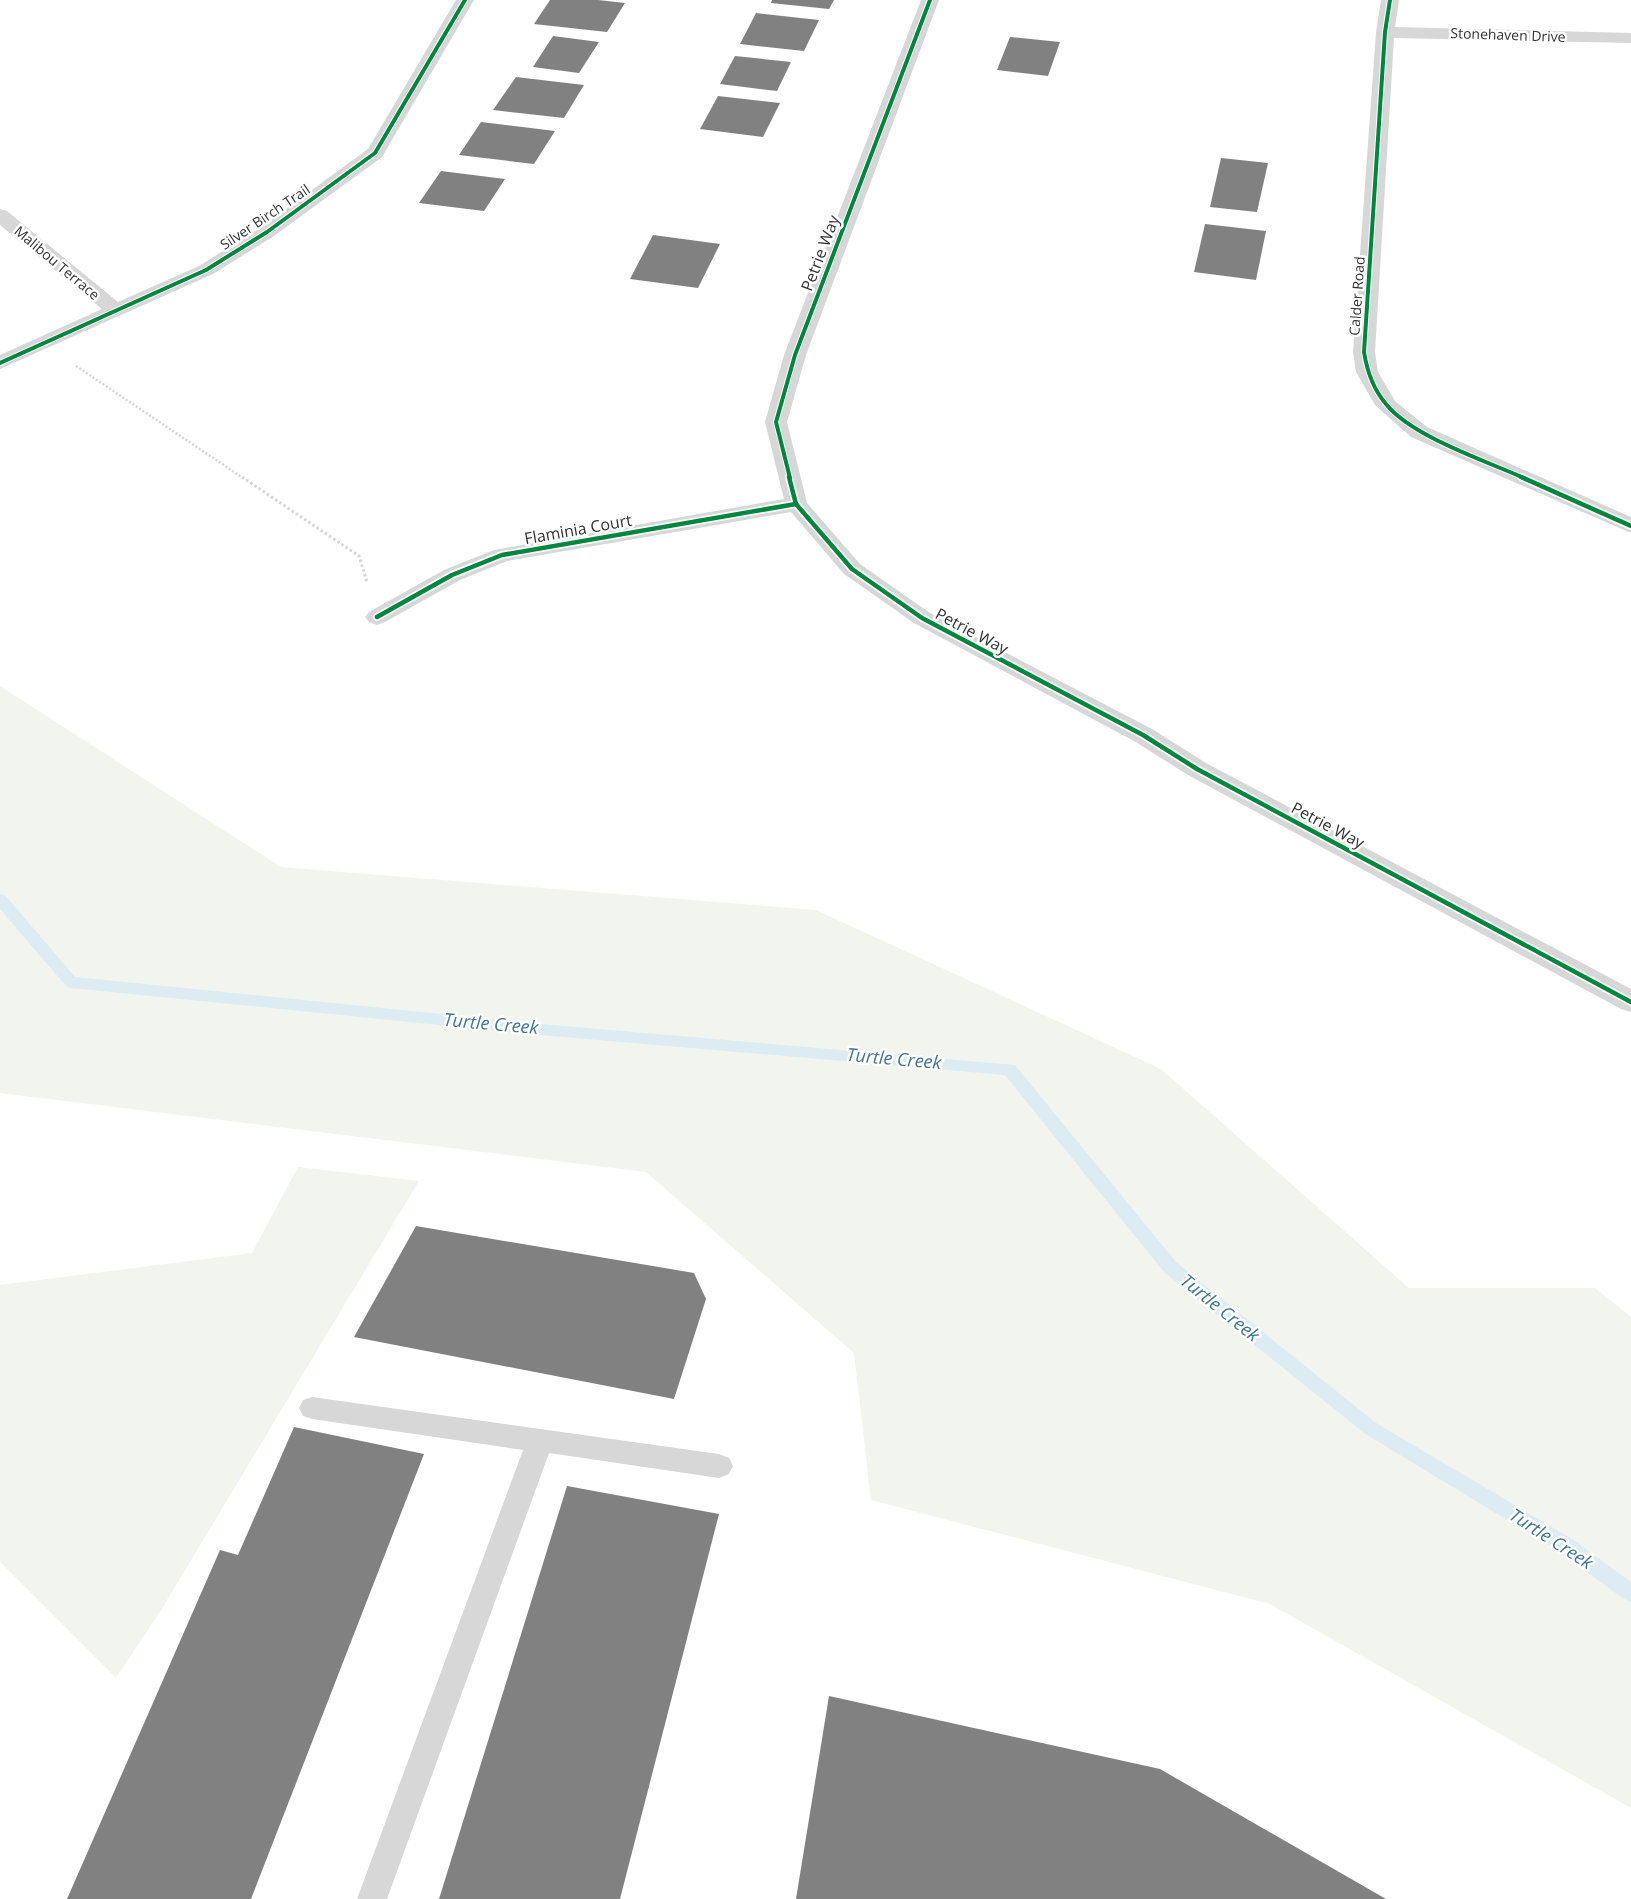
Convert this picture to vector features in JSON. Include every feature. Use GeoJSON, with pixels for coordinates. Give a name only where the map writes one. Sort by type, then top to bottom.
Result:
{"type":"FeatureCollection","features":[{"type":"Feature","properties":{"kind":"street","name":"Silver Birch Trail"},"geometry":{"type":"LineString","coordinates":[[0,363],[206,270],[268,232],[375,153],[465,0]]}},
{"type":"Feature","properties":{"kind":"street","name":"Petrie Way"},"geometry":{"type":"LineString","coordinates":[[930,0],[795,355],[776,422],[796,504],[852,569],[922,618],[1142,735],[1197,769],[1631,1002]]}},
{"type":"Feature","properties":{"kind":"street","name":"Calder Road"},"geometry":{"type":"LineString","coordinates":[[1390,0],[1385,32],[1364,352],[1367,372],[1386,405],[1419,432],[1631,526]]}},
{"type":"Feature","properties":{"kind":"street","name":"Stonehaven Drive"},"geometry":{"type":"LineString","coordinates":[[1385,32],[1631,38]]}},
{"type":"Feature","properties":{"kind":"street","name":"Malibou Terrace"},"geometry":{"type":"LineString","coordinates":[[0,215],[115,310]]}},
{"type":"Feature","properties":{"kind":"street","name":"Flaminia Court"},"geometry":{"type":"LineString","coordinates":[[377,616],[452,575],[502,555],[796,504]]}},
{"type":"Feature","properties":{"kind":"lane"},"geometry":{"type":"LineString","coordinates":[[312,1408],[719,1466]]}},
{"type":"Feature","properties":{"kind":"lane"},"geometry":{"type":"LineString","coordinates":[[372,1899],[540,1440]]}},
{"type":"Feature","properties":{"kind":"path"},"geometry":{"type":"LineString","coordinates":[[42,344],[359,556],[377,616]]}},
{"type":"Feature","properties":{"kind":"shaded area"},"geometry":{"type":"Polygon","coordinates":[[[0,686],[281,867],[816,910],[1161,1069],[1409,1288],[1595,1288],[1631,1317],[1631,1808],[1270,1604],[871,1500],[854,1353],[646,1172],[0,1093],[0,686]]]}},
{"type":"Feature","properties":{"kind":"shaded area"},"geometry":{"type":"Polygon","coordinates":[[[298,1167],[419,1181],[161,1610],[116,1678],[0,1562],[0,1285],[252,1253],[298,1167]]]}},
{"type":"Feature","properties":{"kind":"building"},"geometry":{"type":"Polygon","coordinates":[[[550,0],[598,0],[625,3],[607,32],[534,24],[550,0]]]}},
{"type":"Feature","properties":{"kind":"building"},"geometry":{"type":"Polygon","coordinates":[[[772,0],[834,0],[829,9],[771,3],[772,0]]]}},
{"type":"Feature","properties":{"kind":"building"},"geometry":{"type":"Polygon","coordinates":[[[756,13],[819,20],[804,51],[740,44],[756,13]]]}},
{"type":"Feature","properties":{"kind":"building"},"geometry":{"type":"Polygon","coordinates":[[[553,36],[599,42],[579,73],[533,67],[553,36]]]}},
{"type":"Feature","properties":{"kind":"building"},"geometry":{"type":"Polygon","coordinates":[[[1010,37],[1060,42],[1048,76],[997,70],[1010,37]]]}},
{"type":"Feature","properties":{"kind":"building"},"geometry":{"type":"Polygon","coordinates":[[[735,56],[791,62],[777,91],[720,84],[735,56]]]}},
{"type":"Feature","properties":{"kind":"building"},"geometry":{"type":"Polygon","coordinates":[[[516,77],[584,85],[564,118],[493,110],[516,77]]]}},
{"type":"Feature","properties":{"kind":"building"},"geometry":{"type":"Polygon","coordinates":[[[718,96],[780,103],[763,137],[700,129],[718,96]]]}},
{"type":"Feature","properties":{"kind":"building"},"geometry":{"type":"Polygon","coordinates":[[[481,122],[555,131],[534,164],[459,155],[481,122]]]}},
{"type":"Feature","properties":{"kind":"building"},"geometry":{"type":"Polygon","coordinates":[[[1221,158],[1268,163],[1257,212],[1210,207],[1221,158]]]}},
{"type":"Feature","properties":{"kind":"building"},"geometry":{"type":"Polygon","coordinates":[[[441,171],[505,179],[484,211],[419,203],[441,171]]]}},
{"type":"Feature","properties":{"kind":"building"},"geometry":{"type":"Polygon","coordinates":[[[1205,224],[1266,231],[1256,280],[1194,272],[1205,224]]]}},
{"type":"Feature","properties":{"kind":"building"},"geometry":{"type":"Polygon","coordinates":[[[653,235],[720,244],[698,288],[630,279],[653,235]]]}},
{"type":"Feature","properties":{"kind":"building"},"geometry":{"type":"Polygon","coordinates":[[[416,1226],[694,1273],[706,1299],[674,1399],[354,1337],[416,1226]]]}},
{"type":"Feature","properties":{"kind":"building"},"geometry":{"type":"Polygon","coordinates":[[[294,1427],[424,1454],[251,1899],[67,1899],[220,1550],[238,1555],[294,1427]]]}},
{"type":"Feature","properties":{"kind":"building"},"geometry":{"type":"Polygon","coordinates":[[[567,1486],[719,1514],[620,1899],[439,1899],[567,1486]]]}},
{"type":"Feature","properties":{"kind":"building"},"geometry":{"type":"Polygon","coordinates":[[[829,1696],[1160,1769],[1386,1899],[796,1899],[829,1696]]]}},
{"type":"Feature","properties":{"kind":"waterway","name":"Turtle Creek"},"geometry":{"type":"LineString","coordinates":[[0,899],[71,982],[540,1030],[1009,1069],[1170,1267],[1370,1428],[1565,1545],[1631,1593]]}},
{"type":"Feature","properties":{"kind":"cycle path"},"geometry":{"type":"LineString","coordinates":[[0,363],[206,270],[267,232],[375,153],[465,0]]}},
{"type":"Feature","properties":{"kind":"cycle path"},"geometry":{"type":"LineString","coordinates":[[930,0],[795,355],[776,422],[796,504],[852,569],[922,618],[1143,735],[1197,769],[1631,1002]]}},
{"type":"Feature","properties":{"kind":"cycle path"},"geometry":{"type":"LineString","coordinates":[[1390,0],[1385,32],[1364,352],[1367,372],[1386,405],[1419,432],[1631,526]]}},
{"type":"Feature","properties":{"kind":"cycle path"},"geometry":{"type":"LineString","coordinates":[[377,617],[452,575],[502,555],[796,504]]}}]}
